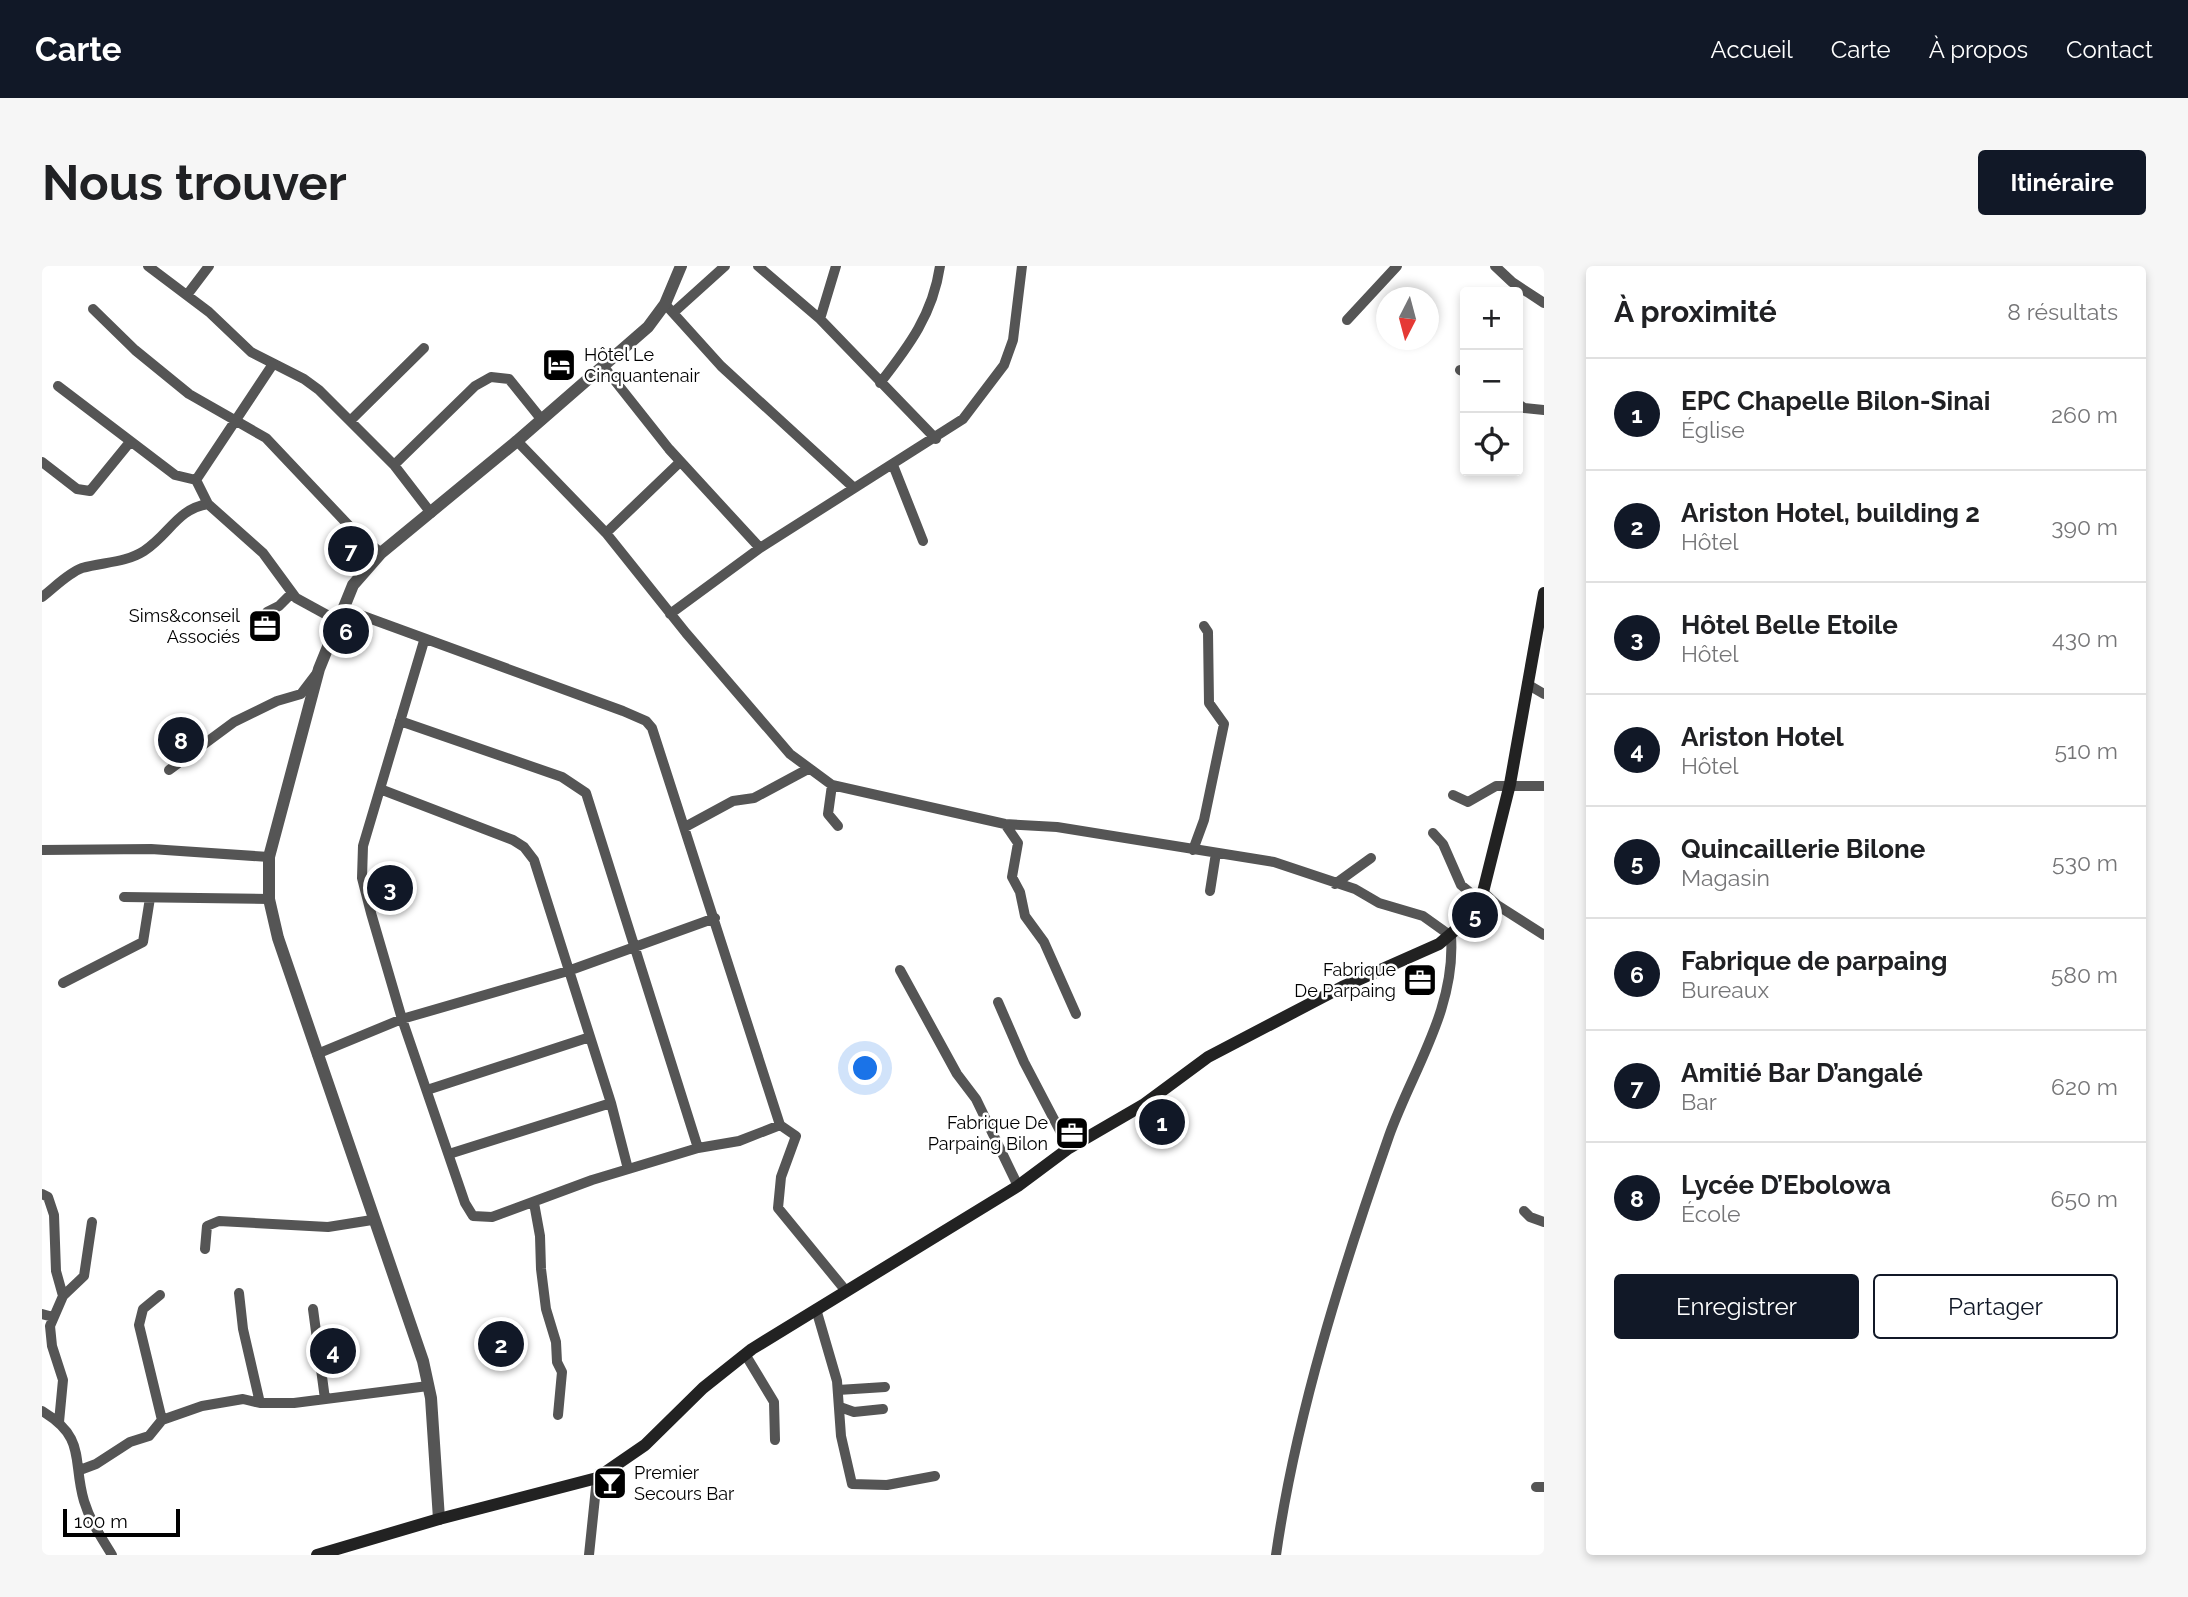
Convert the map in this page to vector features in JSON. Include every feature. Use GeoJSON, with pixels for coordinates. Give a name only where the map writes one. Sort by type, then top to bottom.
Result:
{"type":"FeatureCollection","features":[{"type":"Feature","properties":{"kind":"main road"},"geometry":{"type":"LineString","coordinates":[[317,1555],[439,1519],[597,1478],[645,1445],[703,1388],[746,1354],[1018,1186],[1069,1148],[1143,1105],[1208,1057],[1342,987],[1439,944],[1451,936],[1466,921],[1480,895],[1510,784],[1544,593]]}},
{"type":"Feature","properties":{"kind":"street"},"geometry":{"type":"LineString","coordinates":[[148,266],[187,295],[251,352],[304,379],[351,420],[394,465],[432,513]]}},
{"type":"Feature","properties":{"kind":"street"},"geometry":{"type":"LineString","coordinates":[[187,295],[209,266]]}},
{"type":"Feature","properties":{"kind":"street"},"geometry":{"type":"LineString","coordinates":[[670,308],[681,266]]}},
{"type":"Feature","properties":{"kind":"street"},"geometry":{"type":"LineString","coordinates":[[439,1519],[428,1386],[423,1361],[372,1220],[278,938],[269,899],[269,857],[319,669],[353,585],[381,553],[517,441],[670,308],[725,266]]}},
{"type":"Feature","properties":{"kind":"street"},"geometry":{"type":"LineString","coordinates":[[758,266],[820,320],[936,439]]}},
{"type":"Feature","properties":{"kind":"street"},"geometry":{"type":"LineString","coordinates":[[820,320],[836,266]]}},
{"type":"Feature","properties":{"kind":"street"},"geometry":{"type":"LineString","coordinates":[[880,383],[914,340],[929,313],[940,266]]}},
{"type":"Feature","properties":{"kind":"street"},"geometry":{"type":"LineString","coordinates":[[670,614],[760,548],[853,487],[936,439],[963,419],[1004,365],[1013,340],[1022,266]]}},
{"type":"Feature","properties":{"kind":"street"},"geometry":{"type":"LineString","coordinates":[[1347,320],[1397,266]]}},
{"type":"Feature","properties":{"kind":"street"},"geometry":{"type":"LineString","coordinates":[[1495,266],[1512,282],[1544,303]]}},
{"type":"Feature","properties":{"kind":"street"},"geometry":{"type":"LineString","coordinates":[[670,308],[721,366],[853,487]]}},
{"type":"Feature","properties":{"kind":"street"},"geometry":{"type":"LineString","coordinates":[[93,309],[135,350],[189,394],[266,438],[354,531],[381,553]]}},
{"type":"Feature","properties":{"kind":"street"},"geometry":{"type":"LineString","coordinates":[[351,420],[424,348]]}},
{"type":"Feature","properties":{"kind":"street"},"geometry":{"type":"LineString","coordinates":[[196,480],[273,364]]}},
{"type":"Feature","properties":{"kind":"street"},"geometry":{"type":"LineString","coordinates":[[604,367],[680,462],[760,548]]}},
{"type":"Feature","properties":{"kind":"street"},"geometry":{"type":"LineString","coordinates":[[394,465],[475,386],[491,377],[509,379],[542,419]]}},
{"type":"Feature","properties":{"kind":"street"},"geometry":{"type":"LineString","coordinates":[[58,386],[175,475],[196,480]]}},
{"type":"Feature","properties":{"kind":"street"},"geometry":{"type":"LineString","coordinates":[[1523,407],[1544,410]]}},
{"type":"Feature","properties":{"kind":"street"},"geometry":{"type":"LineString","coordinates":[[517,441],[606,533],[754,714],[808,769],[832,785],[1005,824],[1057,827],[1285,865],[1354,889],[1379,903],[1423,916],[1451,936],[1453,960],[1438,1022],[1390,1133],[1303,1415],[1276,1555]]}},
{"type":"Feature","properties":{"kind":"street"},"geometry":{"type":"LineString","coordinates":[[42,462],[77,489],[90,491],[130,442]]}},
{"type":"Feature","properties":{"kind":"street"},"geometry":{"type":"LineString","coordinates":[[606,533],[680,462]]}},
{"type":"Feature","properties":{"kind":"street"},"geometry":{"type":"LineString","coordinates":[[893,465],[923,541]]}},
{"type":"Feature","properties":{"kind":"street"},"geometry":{"type":"LineString","coordinates":[[196,480],[208,504],[263,553],[296,598],[341,615],[424,640],[646,721],[657,742],[780,1125],[796,1136],[781,1177],[778,1208],[846,1291]]}},
{"type":"Feature","properties":{"kind":"street"},"geometry":{"type":"LineString","coordinates":[[42,597],[79,569],[127,561],[144,552],[162,538],[190,507],[208,504]]}},
{"type":"Feature","properties":{"kind":"street"},"geometry":{"type":"LineString","coordinates":[[267,612],[279,607],[292,593]]}},
{"type":"Feature","properties":{"kind":"street"},"geometry":{"type":"LineString","coordinates":[[1193,850],[1204,820],[1224,724],[1209,702],[1208,632],[1204,626]]}},
{"type":"Feature","properties":{"kind":"street"},"geometry":{"type":"LineString","coordinates":[[424,640],[363,846],[362,878],[402,1019],[465,1203],[473,1216],[492,1217],[628,1169],[698,1148],[739,1141],[780,1125]]}},
{"type":"Feature","properties":{"kind":"street"},"geometry":{"type":"LineString","coordinates":[[169,770],[234,722],[277,701],[301,694],[319,669]]}},
{"type":"Feature","properties":{"kind":"street"},"geometry":{"type":"LineString","coordinates":[[1527,684],[1544,694]]}},
{"type":"Feature","properties":{"kind":"street"},"geometry":{"type":"LineString","coordinates":[[400,721],[579,786],[591,803],[698,1148]]}},
{"type":"Feature","properties":{"kind":"street"},"geometry":{"type":"LineString","coordinates":[[684,827],[733,801],[754,798],[808,769]]}},
{"type":"Feature","properties":{"kind":"street"},"geometry":{"type":"LineString","coordinates":[[832,785],[828,814],[838,826]]}},
{"type":"Feature","properties":{"kind":"street"},"geometry":{"type":"LineString","coordinates":[[1452,795],[1468,802],[1496,786],[1544,786]]}},
{"type":"Feature","properties":{"kind":"street"},"geometry":{"type":"LineString","coordinates":[[380,789],[490,831],[524,847],[534,860],[611,1103],[628,1169]]}},
{"type":"Feature","properties":{"kind":"street"},"geometry":{"type":"LineString","coordinates":[[1005,824],[1018,843],[1012,877],[1020,892],[1025,916],[1044,942],[1076,1014]]}},
{"type":"Feature","properties":{"kind":"street"},"geometry":{"type":"LineString","coordinates":[[1433,833],[1443,844],[1461,885],[1544,935]]}},
{"type":"Feature","properties":{"kind":"street"},"geometry":{"type":"LineString","coordinates":[[42,850],[151,849],[269,857]]}},
{"type":"Feature","properties":{"kind":"street"},"geometry":{"type":"LineString","coordinates":[[1210,891],[1216,853]]}},
{"type":"Feature","properties":{"kind":"street"},"geometry":{"type":"LineString","coordinates":[[1335,884],[1371,858]]}},
{"type":"Feature","properties":{"kind":"street"},"geometry":{"type":"LineString","coordinates":[[124,897],[269,899]]}},
{"type":"Feature","properties":{"kind":"street"},"geometry":{"type":"LineString","coordinates":[[63,984],[143,942],[150,898]]}},
{"type":"Feature","properties":{"kind":"street"},"geometry":{"type":"LineString","coordinates":[[317,1054],[402,1019],[568,971],[715,918]]}},
{"type":"Feature","properties":{"kind":"street"},"geometry":{"type":"LineString","coordinates":[[900,970],[957,1074],[976,1098],[1018,1186]]}},
{"type":"Feature","properties":{"kind":"street"},"geometry":{"type":"LineString","coordinates":[[998,1002],[1024,1062],[1069,1148]]}},
{"type":"Feature","properties":{"kind":"street"},"geometry":{"type":"LineString","coordinates":[[427,1090],[590,1037]]}},
{"type":"Feature","properties":{"kind":"street"},"geometry":{"type":"LineString","coordinates":[[449,1154],[611,1103]]}},
{"type":"Feature","properties":{"kind":"street"},"geometry":{"type":"LineString","coordinates":[[42,1194],[48,1197],[54,1214],[55,1270],[63,1296]]}},
{"type":"Feature","properties":{"kind":"street"},"geometry":{"type":"LineString","coordinates":[[534,1203],[541,1236],[541,1269],[546,1309],[556,1342],[557,1362],[562,1372],[558,1415]]}},
{"type":"Feature","properties":{"kind":"street"},"geometry":{"type":"LineString","coordinates":[[1524,1210],[1530,1217],[1544,1222]]}},
{"type":"Feature","properties":{"kind":"street"},"geometry":{"type":"LineString","coordinates":[[205,1249],[207,1226],[219,1221],[328,1227],[372,1220]]}},
{"type":"Feature","properties":{"kind":"street"},"geometry":{"type":"LineString","coordinates":[[59,1422],[63,1380],[52,1346],[47,1315],[84,1276],[92,1222]]}},
{"type":"Feature","properties":{"kind":"street"},"geometry":{"type":"LineString","coordinates":[[239,1293],[243,1329],[260,1403]]}},
{"type":"Feature","properties":{"kind":"street"},"geometry":{"type":"LineString","coordinates":[[160,1294],[143,1309],[139,1325],[162,1420]]}},
{"type":"Feature","properties":{"kind":"street"},"geometry":{"type":"LineString","coordinates":[[313,1309],[325,1399]]}},
{"type":"Feature","properties":{"kind":"street"},"geometry":{"type":"LineString","coordinates":[[816,1309],[838,1390],[841,1436],[852,1484],[887,1485],[935,1476]]}},
{"type":"Feature","properties":{"kind":"street"},"geometry":{"type":"LineString","coordinates":[[746,1354],[774,1402],[775,1440]]}},
{"type":"Feature","properties":{"kind":"street"},"geometry":{"type":"LineString","coordinates":[[79,1471],[96,1464],[130,1441],[149,1436],[162,1420],[202,1406],[243,1399],[260,1403],[325,1399],[428,1386]]}},
{"type":"Feature","properties":{"kind":"street"},"geometry":{"type":"LineString","coordinates":[[838,1390],[885,1387]]}},
{"type":"Feature","properties":{"kind":"street"},"geometry":{"type":"LineString","coordinates":[[840,1407],[854,1412],[883,1409]]}},
{"type":"Feature","properties":{"kind":"street"},"geometry":{"type":"LineString","coordinates":[[42,1411],[59,1422],[78,1451],[83,1500],[93,1526],[112,1555]]}},
{"type":"Feature","properties":{"kind":"street"},"geometry":{"type":"LineString","coordinates":[[589,1555],[597,1478]]}},
{"type":"Feature","properties":{"kind":"place","name":"Hôtel Le Cinquantenair"},"geometry":{"type":"Point","coordinates":[559,365]}},
{"type":"Feature","properties":{"kind":"place","name":"Amitié Bar D’angalé"},"geometry":{"type":"Point","coordinates":[351,549]}},
{"type":"Feature","properties":{"kind":"place","name":"Sims&conseil Associés"},"geometry":{"type":"Point","coordinates":[265,626]}},
{"type":"Feature","properties":{"kind":"place","name":"Fabrique de parpaing"},"geometry":{"type":"Point","coordinates":[346,631]}},
{"type":"Feature","properties":{"kind":"place","name":"Lycée D’Ebolowa"},"geometry":{"type":"Point","coordinates":[181,740]}},
{"type":"Feature","properties":{"kind":"place","name":"Hôtel Belle Etoile"},"geometry":{"type":"Point","coordinates":[390,888]}},
{"type":"Feature","properties":{"kind":"place","name":"Quincaillerie Bilone"},"geometry":{"type":"Point","coordinates":[1475,915]}},
{"type":"Feature","properties":{"kind":"place","name":"Fabrique De Parpaing"},"geometry":{"type":"Point","coordinates":[1420,980]}},
{"type":"Feature","properties":{"kind":"place","name":"EPC Chapelle Bilon-Sinai"},"geometry":{"type":"Point","coordinates":[1162,1122]}},
{"type":"Feature","properties":{"kind":"place","name":"Fabrique De Parpaing Bilon"},"geometry":{"type":"Point","coordinates":[1072,1133]}},
{"type":"Feature","properties":{"kind":"place","name":"Ariston Hotel, building 2"},"geometry":{"type":"Point","coordinates":[501,1344]}},
{"type":"Feature","properties":{"kind":"place","name":"Ariston Hotel"},"geometry":{"type":"Point","coordinates":[333,1351]}},
{"type":"Feature","properties":{"kind":"place","name":"Premier Secours Bar"},"geometry":{"type":"Point","coordinates":[610,1483]}}]}
